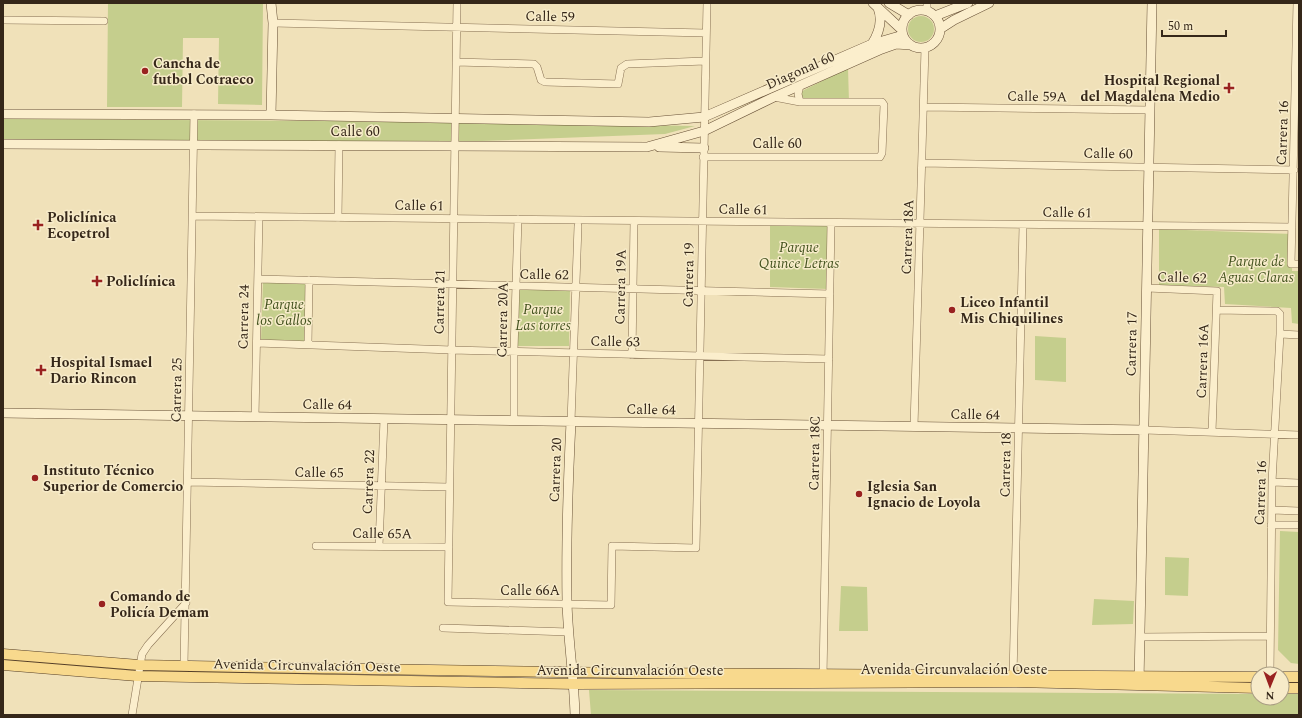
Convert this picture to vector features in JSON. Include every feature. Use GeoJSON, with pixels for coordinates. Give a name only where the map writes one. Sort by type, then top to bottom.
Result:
{"type":"FeatureCollection","features":[{"type":"Feature","properties":{"kind":"main road","name":"Avenida Circunvalación Oeste"},"geometry":{"type":"LineString","coordinates":[[3,654],[139,665],[574,672],[822,678],[1013,678],[1139,680],[1250,677]]}},
{"type":"Feature","properties":{"kind":"main road","name":"Avenida Circunvalación Oeste"},"geometry":{"type":"LineString","coordinates":[[3,665],[137,676],[575,684],[822,678]]}},
{"type":"Feature","properties":{"kind":"main road","name":"Avenida Circunvalación Oeste"},"geometry":{"type":"LineString","coordinates":[[1139,680],[1250,687]]}},
{"type":"Feature","properties":{"kind":"street"},"geometry":{"type":"LineString","coordinates":[[271,114],[272,3]]}},
{"type":"Feature","properties":{"kind":"street","name":"Carrera 21"},"geometry":{"type":"LineString","coordinates":[[448,602],[457,3]]}},
{"type":"Feature","properties":{"kind":"street","name":"Carrera 19"},"geometry":{"type":"LineString","coordinates":[[611,605],[612,546],[696,548],[697,424],[707,3]]}},
{"type":"Feature","properties":{"kind":"street"},"geometry":{"type":"LineString","coordinates":[[888,3],[909,15]]}},
{"type":"Feature","properties":{"kind":"street"},"geometry":{"type":"LineString","coordinates":[[902,32],[909,15],[915,11],[930,10],[968,3]]}},
{"type":"Feature","properties":{"kind":"street"},"geometry":{"type":"LineString","coordinates":[[875,6],[902,32],[911,45],[925,48],[937,39],[940,29],[954,20],[989,3]]}},
{"type":"Feature","properties":{"kind":"street","name":"Carrera 17"},"geometry":{"type":"LineString","coordinates":[[1139,680],[1152,3]]}},
{"type":"Feature","properties":{"kind":"street","name":"Carrera 16"},"geometry":{"type":"LineString","coordinates":[[1298,3],[1297,128],[1291,264],[1299,264]]}},
{"type":"Feature","properties":{"kind":"street"},"geometry":{"type":"LineString","coordinates":[[872,44],[879,30],[880,15],[875,6]]}},
{"type":"Feature","properties":{"kind":"street"},"geometry":{"type":"LineString","coordinates":[[930,10],[940,29]]}},
{"type":"Feature","properties":{"kind":"street"},"geometry":{"type":"LineString","coordinates":[[3,20],[104,21]]}},
{"type":"Feature","properties":{"kind":"street","name":"Calle 59"},"geometry":{"type":"LineString","coordinates":[[273,23],[457,26],[706,33]]}},
{"type":"Feature","properties":{"kind":"street","name":"Diagonal 60"},"geometry":{"type":"LineString","coordinates":[[704,117],[902,32]]}},
{"type":"Feature","properties":{"kind":"street","name":"Diagonal 60"},"geometry":{"type":"LineString","coordinates":[[704,131],[800,85],[882,49],[896,44],[911,45]]}},
{"type":"Feature","properties":{"kind":"street","name":"Carrera 18A"},"geometry":{"type":"LineString","coordinates":[[914,427],[925,48]]}},
{"type":"Feature","properties":{"kind":"street"},"geometry":{"type":"LineString","coordinates":[[456,62],[534,64],[537,67],[541,80],[545,82],[618,84],[621,68],[627,64],[705,61]]}},
{"type":"Feature","properties":{"kind":"street"},"geometry":{"type":"LineString","coordinates":[[800,85],[798,94],[800,102]]}},
{"type":"Feature","properties":{"kind":"street","name":"Calle 60"},"geometry":{"type":"LineString","coordinates":[[703,157],[880,157],[882,153],[884,112],[882,102],[800,102],[774,97]]}},
{"type":"Feature","properties":{"kind":"street","name":"Calle 59A"},"geometry":{"type":"LineString","coordinates":[[924,108],[1150,110]]}},
{"type":"Feature","properties":{"kind":"street","name":"Calle 60"},"geometry":{"type":"LineString","coordinates":[[3,114],[271,114],[649,122],[704,117]]}},
{"type":"Feature","properties":{"kind":"street","name":"Carrera 25"},"geometry":{"type":"LineString","coordinates":[[184,666],[194,114]]}},
{"type":"Feature","properties":{"kind":"street","name":"Calle 60"},"geometry":{"type":"LineString","coordinates":[[3,144],[647,147],[704,131]]}},
{"type":"Feature","properties":{"kind":"street"},"geometry":{"type":"LineString","coordinates":[[338,218],[339,145]]}},
{"type":"Feature","properties":{"kind":"street"},"geometry":{"type":"LineString","coordinates":[[647,147],[704,148]]}},
{"type":"Feature","properties":{"kind":"street","name":"Calle 60"},"geometry":{"type":"LineString","coordinates":[[922,162],[1294,170]]}},
{"type":"Feature","properties":{"kind":"street","name":"Calle 61"},"geometry":{"type":"LineString","coordinates":[[193,216],[1292,227]]}},
{"type":"Feature","properties":{"kind":"street","name":"Carrera 24"},"geometry":{"type":"LineString","coordinates":[[255,417],[259,217]]}},
{"type":"Feature","properties":{"kind":"street","name":"Carrera 20A"},"geometry":{"type":"LineString","coordinates":[[514,421],[514,351],[518,219]]}},
{"type":"Feature","properties":{"kind":"street","name":"Carrera 19A"},"geometry":{"type":"LineString","coordinates":[[632,355],[634,221]]}},
{"type":"Feature","properties":{"kind":"street","name":"Carrera 18C"},"geometry":{"type":"LineString","coordinates":[[822,678],[832,223]]}},
{"type":"Feature","properties":{"kind":"street","name":"Carrera 18"},"geometry":{"type":"LineString","coordinates":[[1013,678],[1023,225]]}},
{"type":"Feature","properties":{"kind":"street","name":"Carrera 20"},"geometry":{"type":"LineString","coordinates":[[575,715],[575,684],[567,603],[567,485],[574,353],[578,226]]}},
{"type":"Feature","properties":{"kind":"street","name":"Calle 62"},"geometry":{"type":"LineString","coordinates":[[258,279],[453,283],[700,292],[830,294]]}},
{"type":"Feature","properties":{"kind":"street"},"geometry":{"type":"LineString","coordinates":[[308,344],[309,280]]}},
{"type":"Feature","properties":{"kind":"street","name":"Calle 62"},"geometry":{"type":"LineString","coordinates":[[1146,288],[1217,291]]}},
{"type":"Feature","properties":{"kind":"street","name":"Carrera 16A"},"geometry":{"type":"LineString","coordinates":[[1212,432],[1217,291]]}},
{"type":"Feature","properties":{"kind":"street","name":"Carrera 16"},"geometry":{"type":"LineString","coordinates":[[1217,310],[1277,311],[1280,314],[1276,435],[1272,482],[1270,666]]}},
{"type":"Feature","properties":{"kind":"street"},"geometry":{"type":"LineString","coordinates":[[1280,334],[1299,335]]}},
{"type":"Feature","properties":{"kind":"street","name":"Calle 63"},"geometry":{"type":"LineString","coordinates":[[257,343],[452,350],[632,355],[699,354],[829,359]]}},
{"type":"Feature","properties":{"kind":"street","name":"Calle 64"},"geometry":{"type":"LineString","coordinates":[[3,413],[1144,430],[1299,435]]}},
{"type":"Feature","properties":{"kind":"street","name":"Carrera 22"},"geometry":{"type":"LineString","coordinates":[[379,546],[384,419]]}},
{"type":"Feature","properties":{"kind":"street","name":"Calle 65"},"geometry":{"type":"LineString","coordinates":[[188,482],[450,487]]}},
{"type":"Feature","properties":{"kind":"street"},"geometry":{"type":"LineString","coordinates":[[1272,482],[1299,483]]}},
{"type":"Feature","properties":{"kind":"street"},"geometry":{"type":"LineString","coordinates":[[1272,510],[1299,511]]}},
{"type":"Feature","properties":{"kind":"street"},"geometry":{"type":"LineString","coordinates":[[1272,525],[1299,525]]}},
{"type":"Feature","properties":{"kind":"street","name":"Calle 65A"},"geometry":{"type":"LineString","coordinates":[[316,546],[449,548]]}},
{"type":"Feature","properties":{"kind":"street","name":"Calle 66A"},"geometry":{"type":"LineString","coordinates":[[448,602],[611,605]]}},
{"type":"Feature","properties":{"kind":"street"},"geometry":{"type":"LineString","coordinates":[[132,715],[139,665],[148,645],[186,603]]}},
{"type":"Feature","properties":{"kind":"street"},"geometry":{"type":"LineString","coordinates":[[443,628],[569,632]]}},
{"type":"Feature","properties":{"kind":"street"},"geometry":{"type":"LineString","coordinates":[[1140,637],[1270,636]]}},
{"type":"Feature","properties":{"kind":"green space"},"geometry":{"type":"Polygon","coordinates":[[[108,3],[263,3],[262,105],[218,104],[219,38],[183,38],[182,107],[107,107],[108,3]]]}},
{"type":"Feature","properties":{"kind":"green space"},"geometry":{"type":"Polygon","coordinates":[[[921,16],[930,20],[934,29],[930,38],[921,42],[912,38],[908,29],[912,20],[921,16]]]}},
{"type":"Feature","properties":{"kind":"green space"},"geometry":{"type":"Polygon","coordinates":[[[848,68],[849,102],[802,99],[801,92],[848,68]]]}},
{"type":"Feature","properties":{"kind":"green space"},"geometry":{"type":"Polygon","coordinates":[[[3,119],[472,122],[695,126],[665,134],[455,142],[3,141],[3,119]]]}},
{"type":"Feature","properties":{"kind":"green space","name":"Parque Quince Letras"},"geometry":{"type":"Polygon","coordinates":[[[770,222],[829,223],[828,289],[770,287],[770,222]]]}},
{"type":"Feature","properties":{"kind":"green space","name":"Parque de Aguas Claras"},"geometry":{"type":"Polygon","coordinates":[[[1159,229],[1293,234],[1292,271],[1299,271],[1299,324],[1292,323],[1291,308],[1225,304],[1224,287],[1159,285],[1159,229]]]}},
{"type":"Feature","properties":{"kind":"green space","name":"Parque los Gallos"},"geometry":{"type":"Polygon","coordinates":[[[263,282],[307,284],[305,342],[261,340],[263,282]]]}},
{"type":"Feature","properties":{"kind":"green space","name":"Parque Las torres"},"geometry":{"type":"Polygon","coordinates":[[[517,289],[570,289],[569,346],[517,346],[517,289]]]}},
{"type":"Feature","properties":{"kind":"green space"},"geometry":{"type":"Polygon","coordinates":[[[1035,336],[1066,338],[1066,382],[1035,380],[1035,336]]]}},
{"type":"Feature","properties":{"kind":"green space"},"geometry":{"type":"Polygon","coordinates":[[[1280,531],[1299,532],[1299,664],[1291,663],[1278,650],[1280,531]]]}},
{"type":"Feature","properties":{"kind":"green space"},"geometry":{"type":"Polygon","coordinates":[[[1165,557],[1189,558],[1188,596],[1165,595],[1165,557]]]}},
{"type":"Feature","properties":{"kind":"green space"},"geometry":{"type":"Polygon","coordinates":[[[841,586],[867,587],[868,631],[839,631],[841,586]]]}},
{"type":"Feature","properties":{"kind":"green space"},"geometry":{"type":"Polygon","coordinates":[[[1094,599],[1134,601],[1133,624],[1092,625],[1094,599]]]}},
{"type":"Feature","properties":{"kind":"green space"},"geometry":{"type":"Polygon","coordinates":[[[589,690],[1250,694],[1250,706],[1290,706],[1290,694],[1299,694],[1299,715],[591,715],[589,690]]]}},
{"type":"Feature","properties":{"kind":"place","name":"Cancha de futbol Cotraeco"},"geometry":{"type":"Point","coordinates":[145,71]}},
{"type":"Feature","properties":{"kind":"place","name":"Hospital Regional del Magdalena Medio"},"geometry":{"type":"Point","coordinates":[1229,88]}},
{"type":"Feature","properties":{"kind":"place","name":"Policlínica Ecopetrol"},"geometry":{"type":"Point","coordinates":[38,225]}},
{"type":"Feature","properties":{"kind":"place","name":"Policlínica"},"geometry":{"type":"Point","coordinates":[97,281]}},
{"type":"Feature","properties":{"kind":"place","name":"Liceo Infantil Mis Chiquilines"},"geometry":{"type":"Point","coordinates":[952,310]}},
{"type":"Feature","properties":{"kind":"place","name":"Hospital Ismael Dario Rincon"},"geometry":{"type":"Point","coordinates":[41,370]}},
{"type":"Feature","properties":{"kind":"place","name":"Instituto Técnico Superior de Comercio"},"geometry":{"type":"Point","coordinates":[35,478]}},
{"type":"Feature","properties":{"kind":"place","name":"Iglesia San Ignacio de Loyola"},"geometry":{"type":"Point","coordinates":[859,494]}},
{"type":"Feature","properties":{"kind":"place","name":"Comando de Policía Demam"},"geometry":{"type":"Point","coordinates":[102,604]}}]}
